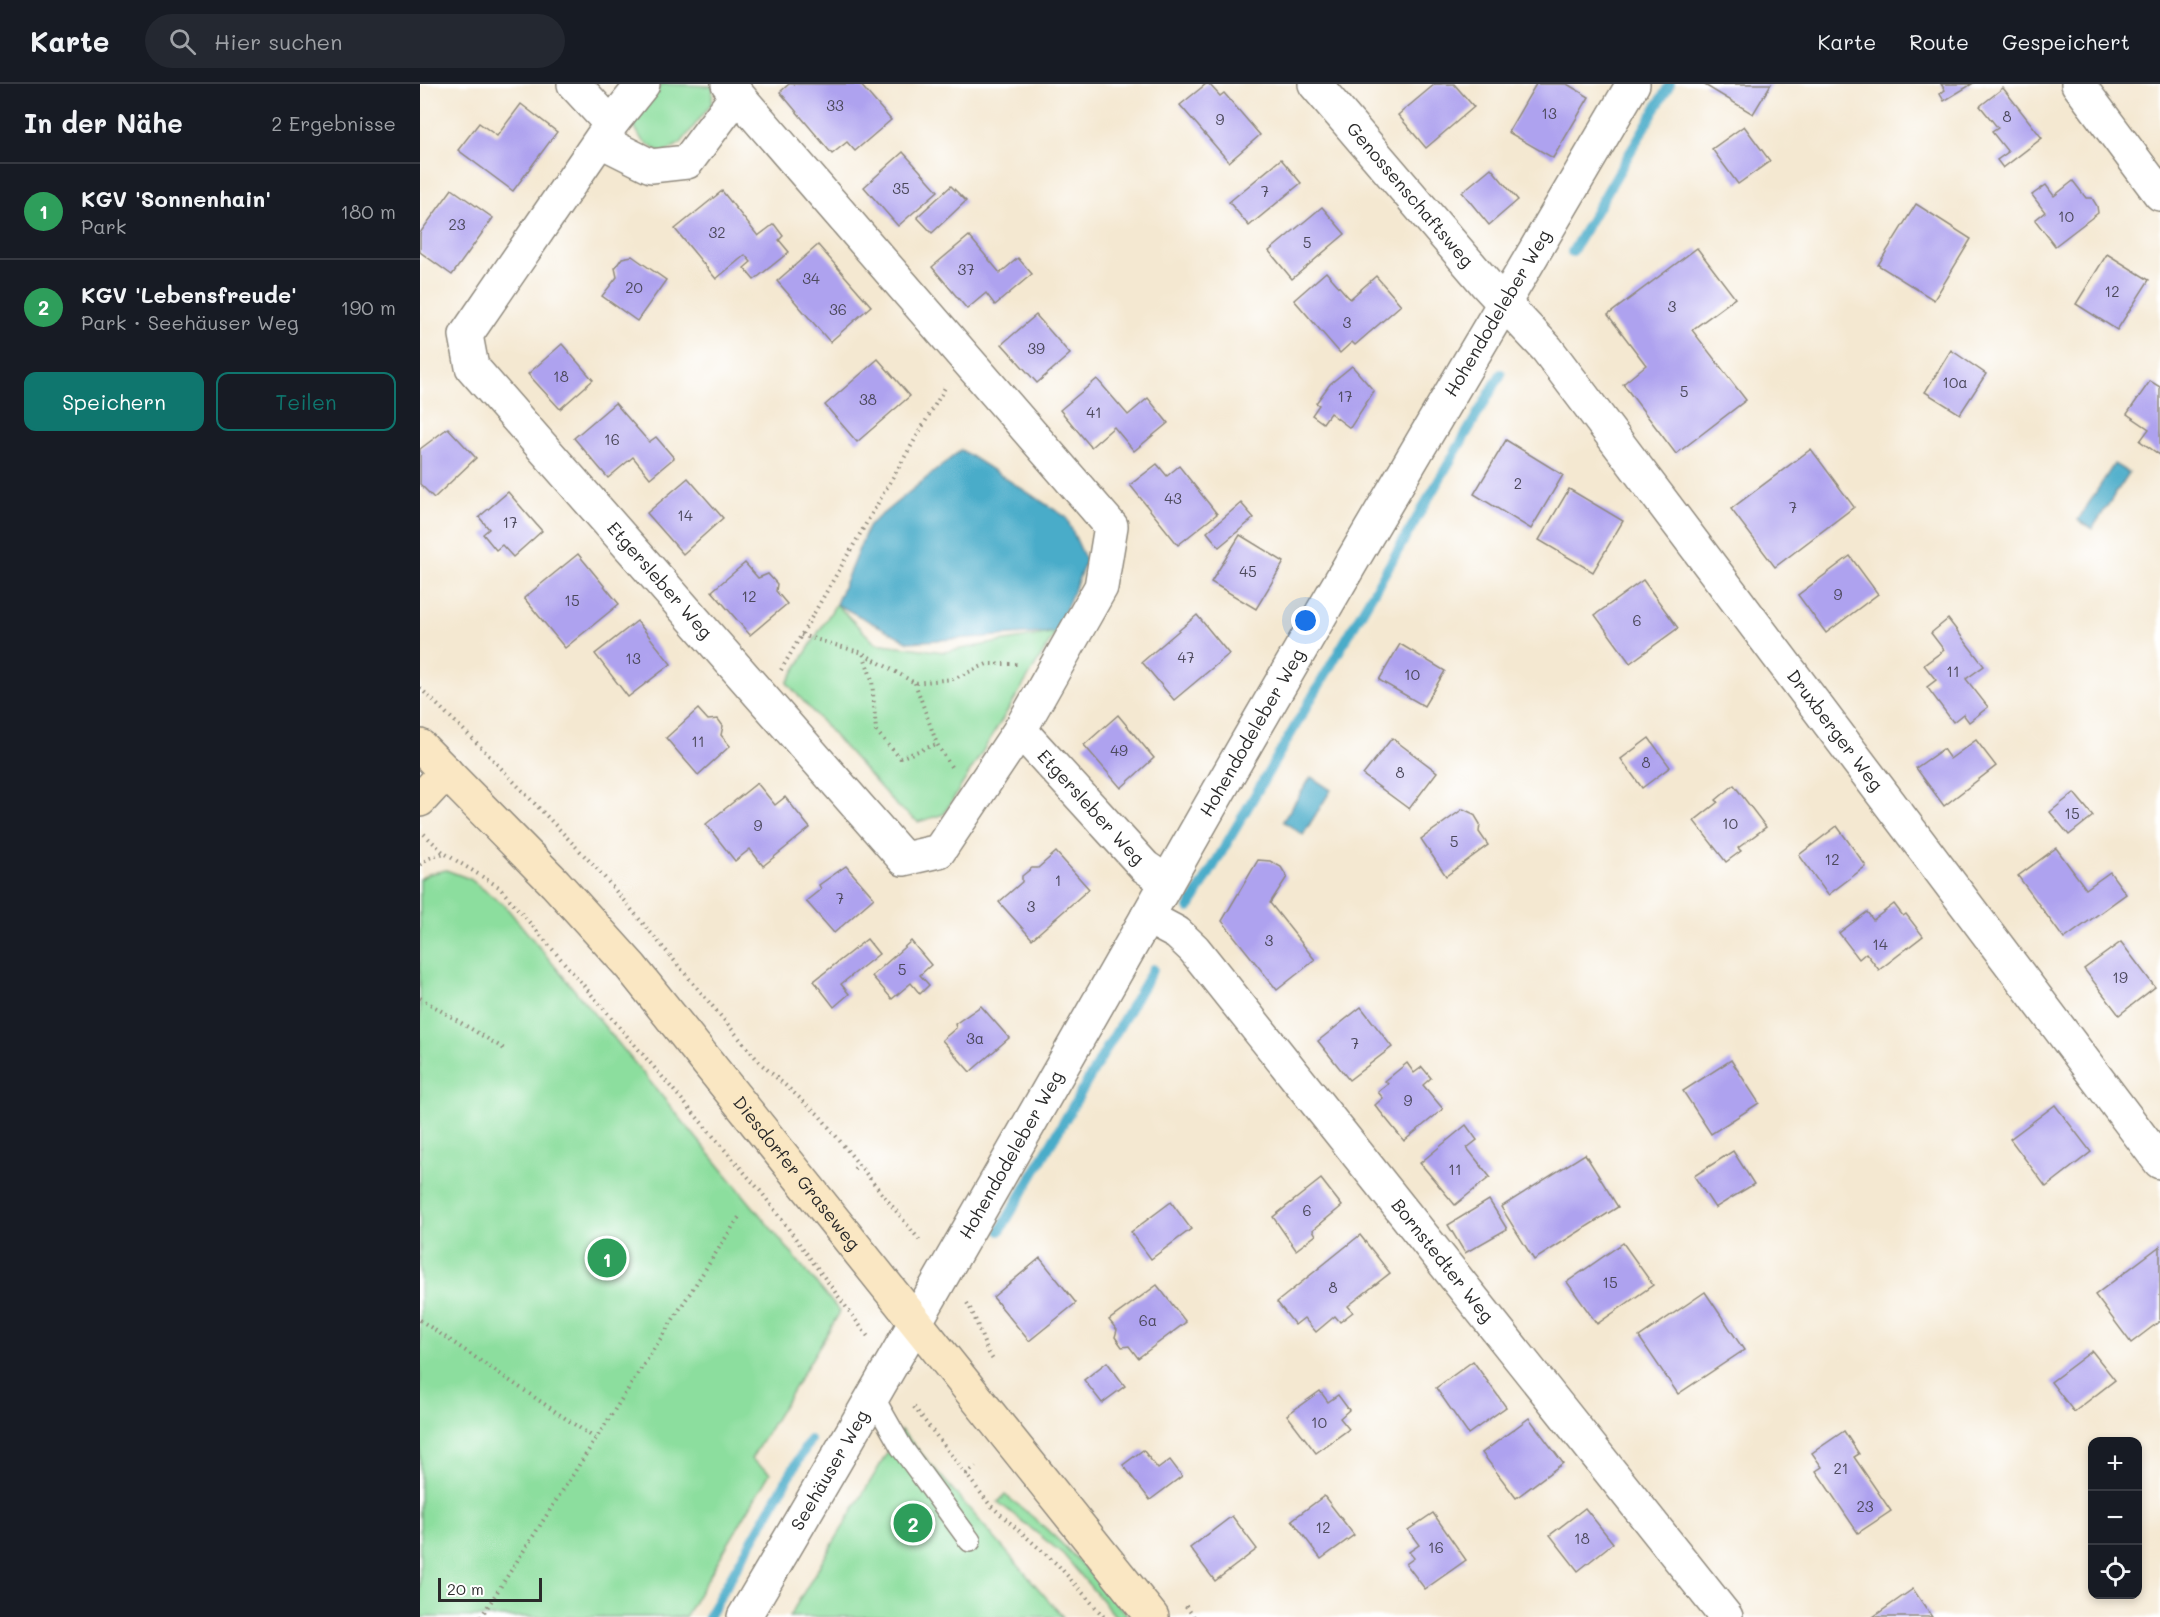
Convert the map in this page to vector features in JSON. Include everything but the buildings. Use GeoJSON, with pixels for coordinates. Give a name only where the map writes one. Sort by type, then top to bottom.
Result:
{"type":"FeatureCollection","features":[{"type":"Feature","properties":{"kind":"main road","name":"Diesdorfer Graseweg"},"geometry":{"type":"LineString","coordinates":[[420,746],[555,883],[631,967],[1152,1617]]}},
{"type":"Feature","properties":{"kind":"main road"},"geometry":{"type":"LineString","coordinates":[[420,800],[446,772]]}},
{"type":"Feature","properties":{"kind":"street"},"geometry":{"type":"LineString","coordinates":[[574,84],[606,133]]}},
{"type":"Feature","properties":{"kind":"street","name":"Etgersleber Weg"},"geometry":{"type":"LineString","coordinates":[[606,133],[651,165],[687,162],[733,90],[1111,526],[1101,587],[1020,730],[939,851],[904,859],[472,367],[466,336],[606,133],[643,84]]}},
{"type":"Feature","properties":{"kind":"street","name":"Genossenschaftsweg"},"geometry":{"type":"LineString","coordinates":[[1315,84],[1504,303]]}},
{"type":"Feature","properties":{"kind":"street","name":"Hohendodeleber Weg"},"geometry":{"type":"LineString","coordinates":[[916,1323],[943,1270],[1167,882],[1633,84]]}},
{"type":"Feature","properties":{"kind":"street"},"geometry":{"type":"LineString","coordinates":[[2078,84],[2160,194]]}},
{"type":"Feature","properties":{"kind":"street","name":"Druxberger Weg"},"geometry":{"type":"LineString","coordinates":[[1504,303],[1547,349],[2160,1162]]}},
{"type":"Feature","properties":{"kind":"street","name":"Etgersleber Weg"},"geometry":{"type":"LineString","coordinates":[[1020,730],[1145,867],[1167,882]]}},
{"type":"Feature","properties":{"kind":"street","name":"Bornstedter Weg"},"geometry":{"type":"LineString","coordinates":[[1147,917],[1177,933],[1194,950],[1726,1617]]}},
{"type":"Feature","properties":{"kind":"street","name":"Seehäuser Weg"},"geometry":{"type":"LineString","coordinates":[[744,1617],[916,1323]]}},
{"type":"Feature","properties":{"kind":"lane"},"geometry":{"type":"LineString","coordinates":[[873,1397],[902,1448],[970,1541]]}},
{"type":"Feature","properties":{"kind":"path"},"geometry":{"type":"LineString","coordinates":[[764,699],[963,357]]}},
{"type":"Feature","properties":{"kind":"path"},"geometry":{"type":"LineString","coordinates":[[801,635],[863,654],[915,683],[953,679],[987,664],[1017,664],[1048,680]]}},
{"type":"Feature","properties":{"kind":"path"},"geometry":{"type":"LineString","coordinates":[[863,654],[872,681],[876,731],[900,758],[937,744]]}},
{"type":"Feature","properties":{"kind":"path"},"geometry":{"type":"LineString","coordinates":[[915,683],[937,744],[972,802]]}},
{"type":"Feature","properties":{"kind":"path"},"geometry":{"type":"LineString","coordinates":[[420,688],[475,741],[599,871],[761,1064],[819,1115],[924,1245]]}},
{"type":"Feature","properties":{"kind":"path"},"geometry":{"type":"LineString","coordinates":[[420,830],[444,853],[499,887],[762,1193],[872,1343]]}},
{"type":"Feature","properties":{"kind":"path"},"geometry":{"type":"LineString","coordinates":[[420,866],[429,858],[444,853]]}},
{"type":"Feature","properties":{"kind":"path"},"geometry":{"type":"LineString","coordinates":[[420,998],[506,1050]]}},
{"type":"Feature","properties":{"kind":"path"},"geometry":{"type":"LineString","coordinates":[[854,1169],[859,1165]]}},
{"type":"Feature","properties":{"kind":"path"},"geometry":{"type":"LineString","coordinates":[[481,1617],[741,1214]]}},
{"type":"Feature","properties":{"kind":"path"},"geometry":{"type":"LineString","coordinates":[[420,1320],[596,1439]]}},
{"type":"Feature","properties":{"kind":"path"},"geometry":{"type":"LineString","coordinates":[[913,1405],[990,1505],[1058,1565],[1104,1617]]}},
{"type":"Feature","properties":{"kind":"path"},"geometry":{"type":"LineString","coordinates":[[966,1474],[975,1467]]}},
{"type":"Feature","properties":{"kind":"green space"},"geometry":{"type":"Polygon","coordinates":[[[662,84],[713,86],[712,103],[681,143],[662,154],[642,140],[634,126],[644,104],[662,84]]]}},
{"type":"Feature","properties":{"kind":"green space"},"geometry":{"type":"Polygon","coordinates":[[[836,604],[875,643],[944,652],[1056,632],[944,814],[918,822],[896,805],[787,683],[836,604]]]}},
{"type":"Feature","properties":{"kind":"green space"},"geometry":{"type":"Polygon","coordinates":[[[446,870],[470,879],[506,907],[840,1312],[751,1459],[770,1473],[685,1617],[420,1617],[420,879],[428,874],[446,870]]]}},
{"type":"Feature","properties":{"kind":"green space"},"geometry":{"type":"Polygon","coordinates":[[[901,1430],[1063,1617],[789,1617],[901,1430]]]}},
{"type":"Feature","properties":{"kind":"green space"},"geometry":{"type":"Polygon","coordinates":[[[1005,1495],[1055,1537],[1129,1617],[1116,1617],[1063,1554],[998,1502],[1005,1495]]]}},
{"type":"Feature","properties":{"kind":"water"},"geometry":{"type":"Polygon","coordinates":[[[961,450],[1066,517],[1086,561],[1056,632],[909,642],[836,604],[869,525],[961,450]]]}},
{"type":"Feature","properties":{"kind":"water"},"geometry":{"type":"Polygon","coordinates":[[[2114,464],[2129,473],[2092,529],[2078,520],[2114,464]]]}},
{"type":"Feature","properties":{"kind":"water"},"geometry":{"type":"Polygon","coordinates":[[[1311,777],[1331,790],[1303,835],[1283,821],[1311,777]]]}},
{"type":"Feature","properties":{"kind":"waterway"},"geometry":{"type":"LineString","coordinates":[[1572,252],[1670,84]]}},
{"type":"Feature","properties":{"kind":"waterway"},"geometry":{"type":"LineString","coordinates":[[1189,908],[1501,374]]}},
{"type":"Feature","properties":{"kind":"waterway"},"geometry":{"type":"LineString","coordinates":[[1000,1231],[1153,969]]}},
{"type":"Feature","properties":{"kind":"waterway"},"geometry":{"type":"LineString","coordinates":[[708,1617],[810,1440]]}},
{"type":"Feature","properties":{"kind":"place","name":"KGV 'Sonnenhain'"},"geometry":{"type":"Point","coordinates":[607,1258]}},
{"type":"Feature","properties":{"kind":"place","name":"KGV 'Lebensfreude'"},"geometry":{"type":"Point","coordinates":[913,1523]}}]}
